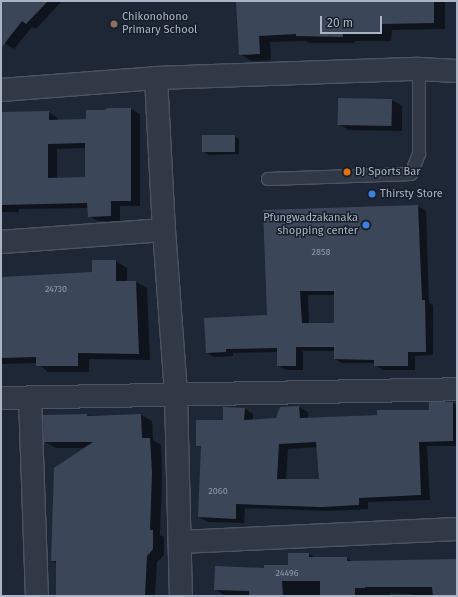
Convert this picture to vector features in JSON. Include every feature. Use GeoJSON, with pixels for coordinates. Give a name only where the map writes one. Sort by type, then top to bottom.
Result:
{"type":"FeatureCollection","features":[{"type":"Feature","properties":{"kind":"street"},"geometry":{"type":"LineString","coordinates":[[1,90],[156,78],[419,70],[457,71]]}},
{"type":"Feature","properties":{"kind":"street"},"geometry":{"type":"LineString","coordinates":[[156,78],[164,230],[176,395],[181,542],[181,596]]}},
{"type":"Feature","properties":{"kind":"street"},"geometry":{"type":"LineString","coordinates":[[1,242],[164,230]]}},
{"type":"Feature","properties":{"kind":"street"},"geometry":{"type":"LineString","coordinates":[[1,398],[457,389]]}},
{"type":"Feature","properties":{"kind":"street"},"geometry":{"type":"LineString","coordinates":[[30,398],[37,596]]}},
{"type":"Feature","properties":{"kind":"street"},"geometry":{"type":"LineString","coordinates":[[181,542],[457,529]]}},
{"type":"Feature","properties":{"kind":"lane"},"geometry":{"type":"LineString","coordinates":[[268,179],[411,174],[419,154],[419,70]]}},
{"type":"Feature","properties":{"kind":"building"},"geometry":{"type":"Polygon","coordinates":[[[1,1],[48,1],[26,24],[22,21],[1,48],[1,1]]]}},
{"type":"Feature","properties":{"kind":"building"},"geometry":{"type":"Polygon","coordinates":[[[434,1],[434,23],[380,24],[380,34],[343,34],[343,37],[296,36],[296,34],[259,36],[260,54],[239,55],[236,2],[434,1]]]}},
{"type":"Feature","properties":{"kind":"building"},"geometry":{"type":"Polygon","coordinates":[[[338,98],[392,99],[392,126],[338,125],[338,98]]]}},
{"type":"Feature","properties":{"kind":"building"},"geometry":{"type":"Polygon","coordinates":[[[107,108],[131,108],[131,201],[111,201],[111,216],[88,217],[87,203],[1,205],[1,112],[49,111],[49,120],[86,119],[86,110],[105,110],[107,108]],[[85,143],[48,144],[48,178],[85,177],[85,143]]]}},
{"type":"Feature","properties":{"kind":"building"},"geometry":{"type":"Polygon","coordinates":[[[202,135],[235,135],[235,152],[202,152],[202,135]]]}},
{"type":"Feature","properties":{"kind":"building"},"geometry":{"type":"Polygon","coordinates":[[[418,205],[422,300],[425,300],[426,352],[408,352],[408,366],[374,366],[374,360],[334,359],[334,347],[296,347],[296,366],[277,366],[277,348],[226,349],[226,352],[206,353],[204,318],[267,315],[263,210],[418,205]],[[300,291],[302,323],[334,323],[334,291],[300,291]]]}},
{"type":"Feature","properties":{"kind":"building"},"geometry":{"type":"Polygon","coordinates":[[[92,260],[116,260],[116,281],[136,281],[139,354],[78,353],[78,366],[36,366],[36,357],[1,358],[1,277],[92,272],[92,260]]]}},
{"type":"Feature","properties":{"kind":"building"},"geometry":{"type":"Polygon","coordinates":[[[429,402],[453,402],[453,441],[419,442],[421,495],[359,498],[359,505],[321,507],[236,504],[236,519],[198,517],[201,446],[196,446],[196,420],[223,420],[223,407],[245,408],[244,420],[276,418],[280,407],[299,406],[300,418],[377,415],[377,410],[429,410],[429,402]],[[316,442],[279,444],[277,479],[319,479],[316,442]]]}},
{"type":"Feature","properties":{"kind":"building"},"geometry":{"type":"Polygon","coordinates":[[[87,414],[87,416],[141,414],[142,438],[150,438],[152,473],[150,530],[153,530],[153,549],[147,556],[145,596],[56,596],[56,561],[51,561],[54,468],[93,442],[44,442],[43,415],[87,414]]]}},
{"type":"Feature","properties":{"kind":"building"},"geometry":{"type":"Polygon","coordinates":[[[288,553],[309,553],[309,557],[347,557],[347,561],[457,559],[457,596],[433,596],[432,587],[365,587],[355,588],[355,596],[320,596],[320,581],[282,581],[283,596],[249,596],[249,591],[214,590],[215,566],[264,568],[264,565],[288,565],[288,553]]]}},
{"type":"Feature","properties":{"kind":"place","name":"Chikonohono Primary School"},"geometry":{"type":"Point","coordinates":[114,24]}},
{"type":"Feature","properties":{"kind":"place","name":"DJ Sports Bar"},"geometry":{"type":"Point","coordinates":[347,172]}},
{"type":"Feature","properties":{"kind":"place","name":"Thirsty Store"},"geometry":{"type":"Point","coordinates":[372,194]}},
{"type":"Feature","properties":{"kind":"place","name":"Pfungwadzakanaka shopping center"},"geometry":{"type":"Point","coordinates":[366,225]}}]}
